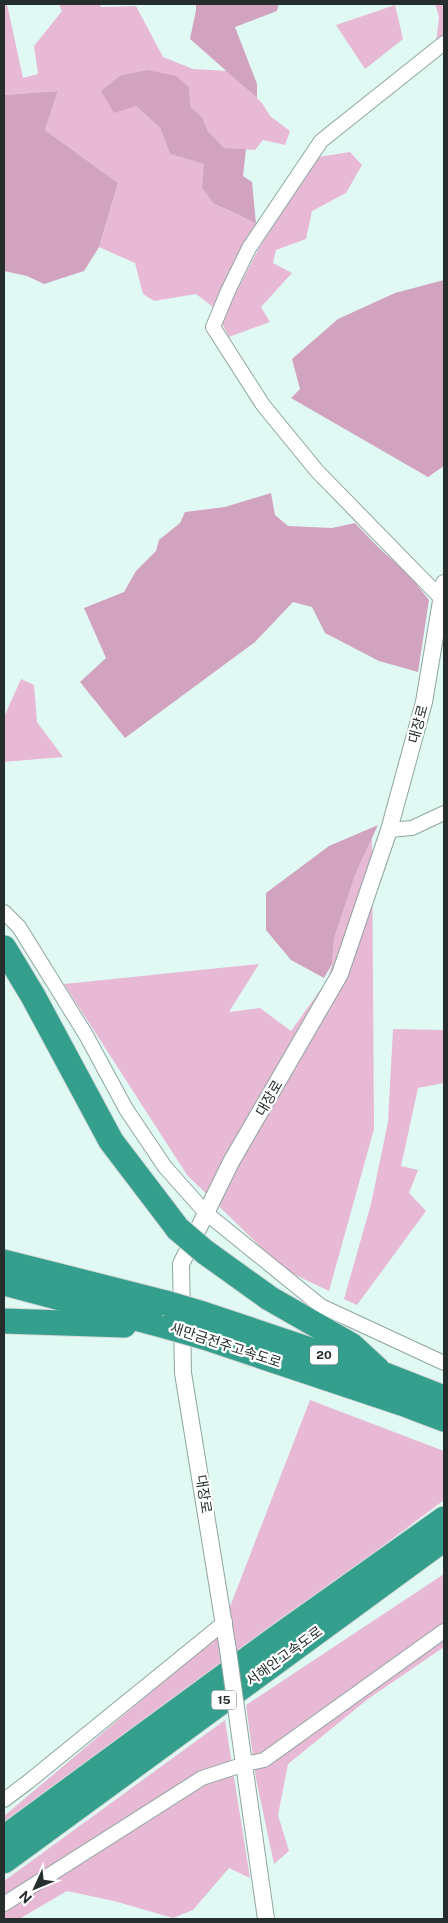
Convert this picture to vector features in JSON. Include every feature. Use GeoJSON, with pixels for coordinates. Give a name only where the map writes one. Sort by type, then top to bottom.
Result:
{"type":"FeatureCollection","features":[{"type":"Feature","properties":{"kind":"highway"},"geometry":{"type":"LineString","coordinates":[[4,948],[33,996],[111,1141],[178,1229],[204,1252],[269,1298],[351,1345],[385,1376]]}},
{"type":"Feature","properties":{"kind":"highway","name":"새만금전주고속도로"},"geometry":{"type":"LineString","coordinates":[[4,1262],[204,1326],[385,1376],[444,1398]]}},
{"type":"Feature","properties":{"kind":"highway","name":"새만금전주고속도로"},"geometry":{"type":"LineString","coordinates":[[4,1283],[168,1315]]}},
{"type":"Feature","properties":{"kind":"highway"},"geometry":{"type":"LineString","coordinates":[[4,1321],[168,1315]]}},
{"type":"Feature","properties":{"kind":"highway","name":"새만금전주고속도로"},"geometry":{"type":"LineString","coordinates":[[204,1326],[444,1419]]}},
{"type":"Feature","properties":{"kind":"highway","name":"서해안고속도로"},"geometry":{"type":"LineString","coordinates":[[4,1838],[275,1639],[444,1519]]}},
{"type":"Feature","properties":{"kind":"highway","name":"서해안고속도로"},"geometry":{"type":"LineString","coordinates":[[4,1862],[444,1539]]}},
{"type":"Feature","properties":{"kind":"street"},"geometry":{"type":"LineString","coordinates":[[442,599],[317,471],[263,405],[213,327],[249,248],[321,141],[444,43]]}},
{"type":"Feature","properties":{"kind":"street","name":"대장로"},"geometry":{"type":"LineString","coordinates":[[266,1919],[224,1622],[183,1373],[181,1264],[231,1162],[340,974],[388,830],[424,702],[444,583]]}},
{"type":"Feature","properties":{"kind":"street"},"geometry":{"type":"LineString","coordinates":[[388,830],[412,828],[444,813]]}},
{"type":"Feature","properties":{"kind":"street"},"geometry":{"type":"LineString","coordinates":[[4,912],[18,928],[86,1035],[126,1109],[165,1166],[206,1213],[321,1306],[444,1363]]}},
{"type":"Feature","properties":{"kind":"street"},"geometry":{"type":"LineString","coordinates":[[4,1800],[224,1622]]}},
{"type":"Feature","properties":{"kind":"street"},"geometry":{"type":"LineString","coordinates":[[4,1904],[202,1778],[264,1760],[444,1631]]}},
{"type":"Feature","properties":{"kind":"shaded area"},"geometry":{"type":"Polygon","coordinates":[[[4,4],[7,4],[23,78],[38,74],[34,46],[62,11],[59,4],[100,4],[101,7],[136,6],[163,57],[193,69],[228,71],[262,103],[270,116],[290,131],[285,145],[263,140],[255,150],[224,148],[208,131],[202,117],[191,107],[189,87],[147,70],[121,75],[102,91],[136,106],[160,128],[170,154],[205,164],[202,188],[214,204],[256,224],[213,307],[196,294],[154,301],[143,294],[135,263],[99,247],[118,183],[45,130],[58,91],[4,95],[4,4]]]}},
{"type":"Feature","properties":{"kind":"shaded area"},"geometry":{"type":"Polygon","coordinates":[[[196,4],[279,4],[277,11],[235,27],[257,84],[257,98],[190,39],[196,4]]]}},
{"type":"Feature","properties":{"kind":"shaded area"},"geometry":{"type":"Polygon","coordinates":[[[435,4],[444,4],[444,37],[436,43],[439,17],[435,4]]]}},
{"type":"Feature","properties":{"kind":"shaded area"},"geometry":{"type":"Polygon","coordinates":[[[395,5],[403,39],[365,69],[336,25],[395,5]]]}},
{"type":"Feature","properties":{"kind":"shaded area"},"geometry":{"type":"Polygon","coordinates":[[[147,70],[176,76],[189,87],[191,107],[202,117],[208,131],[224,148],[246,149],[243,176],[252,182],[256,224],[214,204],[202,188],[204,164],[170,154],[160,128],[136,106],[114,113],[101,91],[121,75],[147,70]]]}},
{"type":"Feature","properties":{"kind":"shaded area"},"geometry":{"type":"Polygon","coordinates":[[[58,91],[45,130],[118,183],[99,247],[84,271],[44,284],[27,276],[4,271],[4,95],[58,91]]]}},
{"type":"Feature","properties":{"kind":"shaded area"},"geometry":{"type":"Polygon","coordinates":[[[350,152],[362,165],[346,193],[312,211],[306,239],[276,250],[273,263],[292,273],[261,307],[270,322],[229,337],[221,322],[259,248],[318,157],[350,152]]]}},
{"type":"Feature","properties":{"kind":"shaded area"},"geometry":{"type":"Polygon","coordinates":[[[444,280],[444,466],[428,477],[291,398],[300,389],[292,359],[338,319],[395,293],[444,280]]]}},
{"type":"Feature","properties":{"kind":"shaded area"},"geometry":{"type":"Polygon","coordinates":[[[271,493],[275,515],[288,526],[332,528],[355,523],[410,576],[429,600],[418,672],[379,661],[325,633],[312,607],[293,602],[255,642],[125,738],[80,682],[106,658],[84,608],[124,592],[136,571],[156,551],[159,540],[180,523],[185,512],[225,507],[271,493]]]}},
{"type":"Feature","properties":{"kind":"shaded area"},"geometry":{"type":"Polygon","coordinates":[[[21,679],[34,685],[37,722],[63,757],[4,762],[4,717],[21,679]]]}},
{"type":"Feature","properties":{"kind":"shaded area"},"geometry":{"type":"Polygon","coordinates":[[[378,825],[355,875],[334,939],[332,964],[324,978],[291,960],[266,930],[266,893],[329,846],[378,825]]]}},
{"type":"Feature","properties":{"kind":"shaded area"},"geometry":{"type":"Polygon","coordinates":[[[372,838],[374,1129],[329,1291],[283,1269],[187,1175],[64,984],[259,964],[229,1012],[260,1008],[291,1031],[328,979],[332,964],[334,939],[355,875],[372,838]]]}},
{"type":"Feature","properties":{"kind":"shaded area"},"geometry":{"type":"Polygon","coordinates":[[[393,1029],[444,1030],[444,1083],[418,1088],[401,1166],[418,1170],[409,1193],[426,1211],[357,1305],[344,1299],[371,1204],[388,1122],[393,1029]]]}},
{"type":"Feature","properties":{"kind":"shaded area"},"geometry":{"type":"Polygon","coordinates":[[[310,1400],[444,1451],[444,1500],[284,1620],[4,1823],[4,1816],[219,1635],[310,1400]]]}},
{"type":"Feature","properties":{"kind":"shaded area"},"geometry":{"type":"Polygon","coordinates":[[[444,1574],[444,1647],[368,1699],[288,1764],[278,1815],[289,1851],[274,1864],[256,1779],[246,1705],[444,1574]]]}},
{"type":"Feature","properties":{"kind":"shaded area"},"geometry":{"type":"Polygon","coordinates":[[[225,1720],[250,1878],[229,1868],[193,1910],[173,1918],[114,1901],[67,1891],[19,1919],[4,1919],[4,1881],[225,1720]]]}}]}
